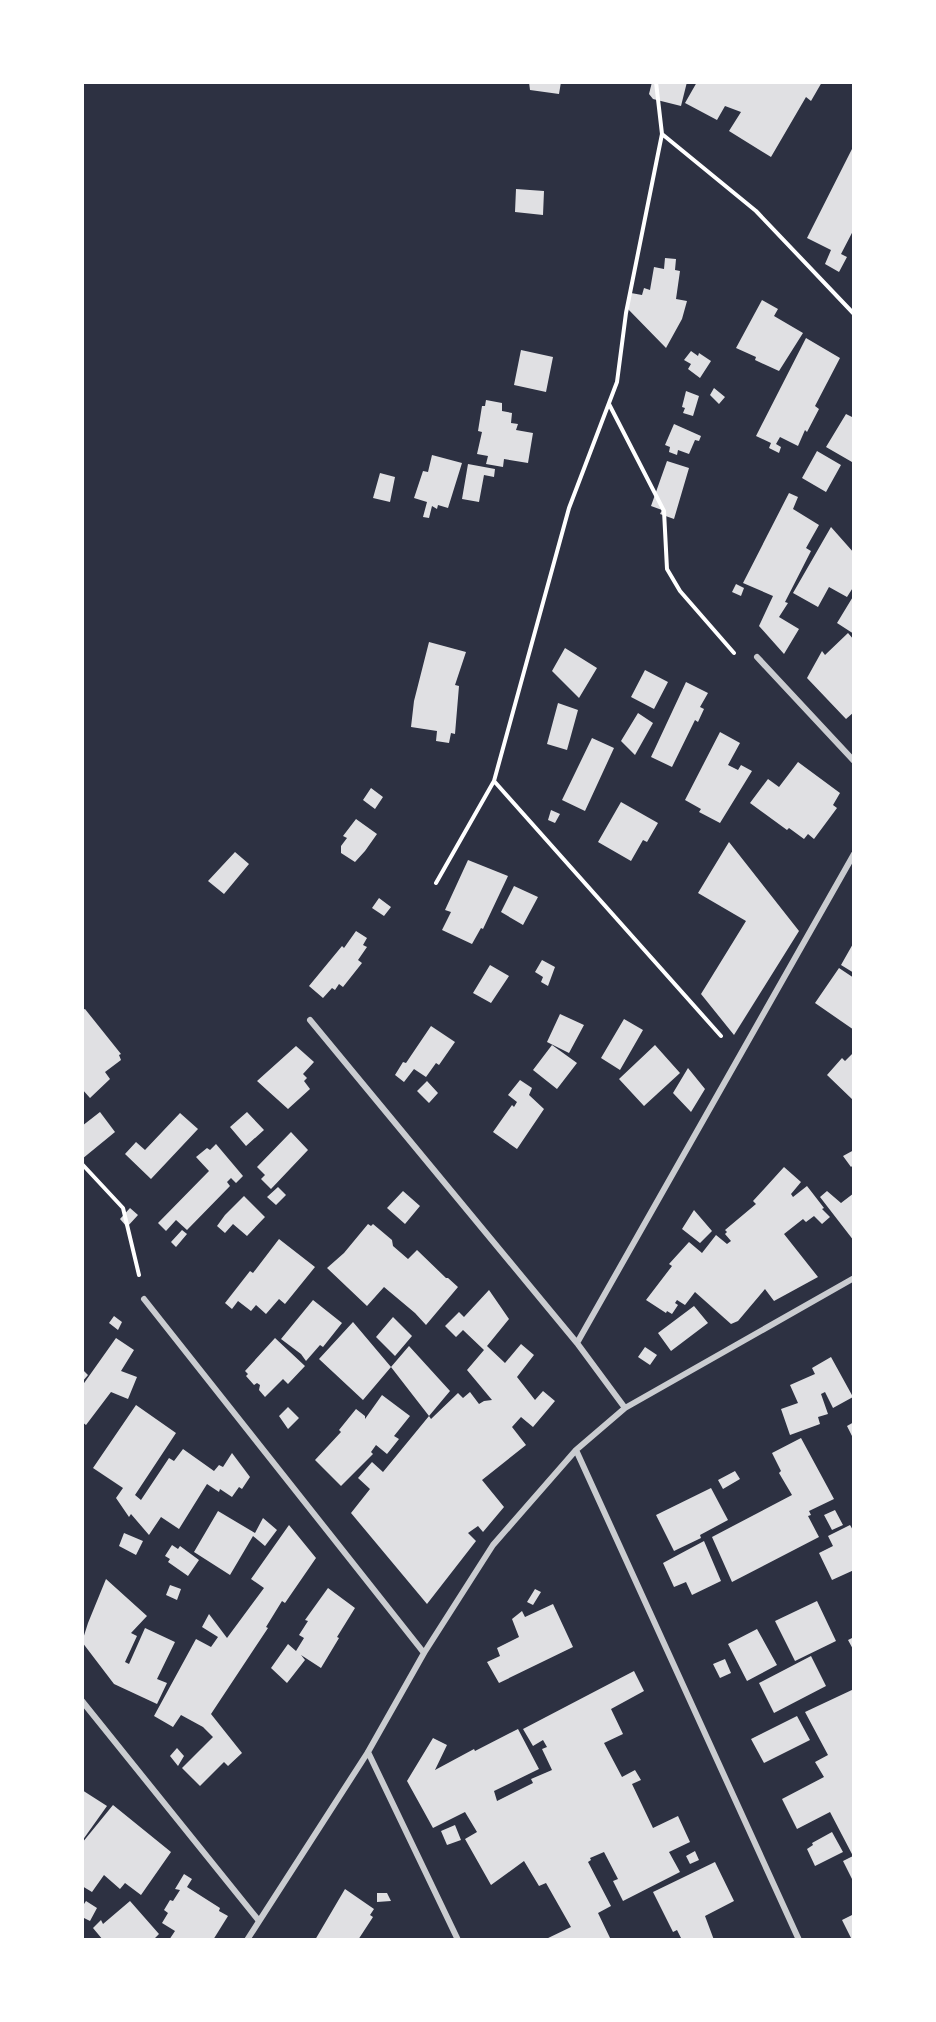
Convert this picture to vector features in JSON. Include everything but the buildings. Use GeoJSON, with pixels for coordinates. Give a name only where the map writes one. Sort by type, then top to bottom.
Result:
{"type":"FeatureCollection","features":[{"type":"Feature","properties":{"kind":"street"},"geometry":{"type":"LineString","coordinates":[[757,657],[854,761]]}},
{"type":"Feature","properties":{"kind":"street"},"geometry":{"type":"LineString","coordinates":[[577,1343],[854,854]]}},
{"type":"Feature","properties":{"kind":"street"},"geometry":{"type":"LineString","coordinates":[[310,1020],[577,1343],[625,1408]]}},
{"type":"Feature","properties":{"kind":"street"},"geometry":{"type":"LineString","coordinates":[[247,1940],[368,1752],[424,1653],[493,1545],[576,1450],[625,1408],[854,1278]]}},
{"type":"Feature","properties":{"kind":"street"},"geometry":{"type":"LineString","coordinates":[[144,1299],[424,1653]]}},
{"type":"Feature","properties":{"kind":"street"},"geometry":{"type":"LineString","coordinates":[[576,1450],[799,1940]]}},
{"type":"Feature","properties":{"kind":"street"},"geometry":{"type":"LineString","coordinates":[[82,1701],[259,1921]]}},
{"type":"Feature","properties":{"kind":"street"},"geometry":{"type":"LineString","coordinates":[[368,1752],[458,1940]]}},
{"type":"Feature","properties":{"kind":"path"},"geometry":{"type":"LineString","coordinates":[[435,882],[494,782],[569,508],[617,382],[626,313],[662,134],[656,82]]}},
{"type":"Feature","properties":{"kind":"path"},"geometry":{"type":"LineString","coordinates":[[662,134],[756,211],[854,314]]}},
{"type":"Feature","properties":{"kind":"path"},"geometry":{"type":"LineString","coordinates":[[609,403],[664,511],[667,569],[680,591],[738,659],[757,657]]}},
{"type":"Feature","properties":{"kind":"path"},"geometry":{"type":"LineString","coordinates":[[494,782],[740,1056]]}},
{"type":"Feature","properties":{"kind":"path"},"geometry":{"type":"LineString","coordinates":[[82,1164],[123,1208],[144,1299]]}}]}
